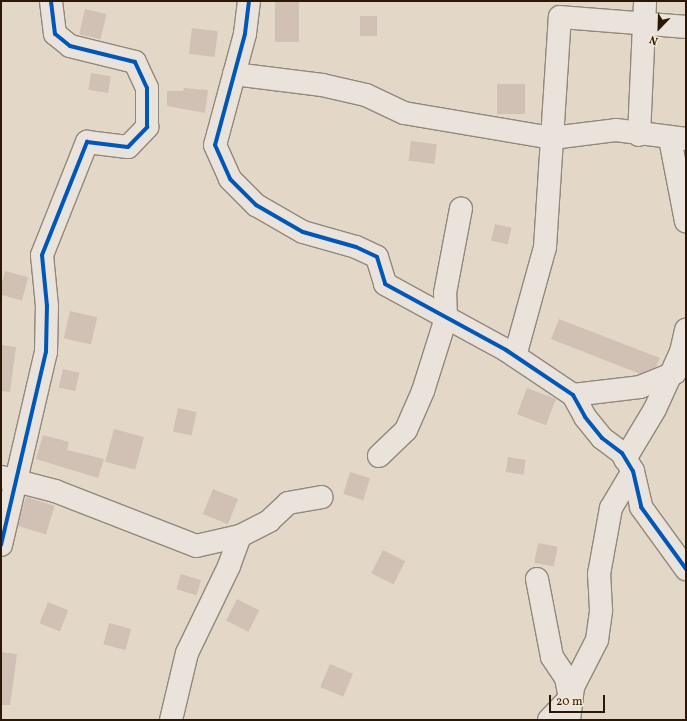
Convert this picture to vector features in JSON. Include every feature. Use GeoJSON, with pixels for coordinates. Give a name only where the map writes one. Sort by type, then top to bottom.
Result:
{"type":"FeatureCollection","features":[{"type":"Feature","properties":{"kind":"street"},"geometry":{"type":"LineString","coordinates":[[1,545],[9,478],[46,352],[47,306],[42,255],[87,142],[128,147],[147,127],[147,88],[135,62],[70,46],[55,34],[51,1]]}},
{"type":"Feature","properties":{"kind":"street"},"geometry":{"type":"LineString","coordinates":[[250,1],[234,74],[215,145],[230,179],[256,205],[303,232],[356,247],[377,257],[385,284],[515,356],[573,394],[585,417],[629,465],[641,507],[686,569]]}},
{"type":"Feature","properties":{"kind":"street"},"geometry":{"type":"LineString","coordinates":[[638,135],[645,1]]}},
{"type":"Feature","properties":{"kind":"street"},"geometry":{"type":"LineString","coordinates":[[515,356],[544,247],[560,17],[686,27]]}},
{"type":"Feature","properties":{"kind":"street"},"geometry":{"type":"LineString","coordinates":[[234,74],[322,85],[366,95],[404,113],[552,138],[616,130],[638,135],[678,139],[686,221]]}},
{"type":"Feature","properties":{"kind":"street"},"geometry":{"type":"LineString","coordinates":[[379,456],[406,430],[423,392],[446,318],[445,293],[461,208]]}},
{"type":"Feature","properties":{"kind":"street"},"geometry":{"type":"LineString","coordinates":[[549,720],[570,698],[597,640],[601,610],[599,574],[611,508],[655,410],[678,373],[686,330]]}},
{"type":"Feature","properties":{"kind":"street"},"geometry":{"type":"LineString","coordinates":[[573,394],[640,387],[678,373]]}},
{"type":"Feature","properties":{"kind":"street"},"geometry":{"type":"LineString","coordinates":[[9,478],[196,546],[240,536],[269,521],[288,503],[321,496]]}},
{"type":"Feature","properties":{"kind":"street"},"geometry":{"type":"LineString","coordinates":[[171,720],[187,653],[229,566],[240,536]]}},
{"type":"Feature","properties":{"kind":"street"},"geometry":{"type":"LineString","coordinates":[[537,578],[552,657],[566,678],[570,698],[569,720]]}},
{"type":"Feature","properties":{"kind":"building"},"geometry":{"type":"Polygon","coordinates":[[[275,1],[299,1],[299,42],[275,42],[275,1]]]}},
{"type":"Feature","properties":{"kind":"building"},"geometry":{"type":"Polygon","coordinates":[[[85,9],[106,14],[101,39],[79,34],[85,9]]]}},
{"type":"Feature","properties":{"kind":"building"},"geometry":{"type":"Polygon","coordinates":[[[360,16],[377,16],[377,36],[360,36],[360,16]]]}},
{"type":"Feature","properties":{"kind":"building"},"geometry":{"type":"Polygon","coordinates":[[[192,28],[218,31],[215,57],[189,54],[192,28]]]}},
{"type":"Feature","properties":{"kind":"building"},"geometry":{"type":"Polygon","coordinates":[[[91,73],[111,76],[108,93],[88,90],[91,73]]]}},
{"type":"Feature","properties":{"kind":"building"},"geometry":{"type":"Polygon","coordinates":[[[497,84],[525,84],[525,114],[497,114],[497,84]]]}},
{"type":"Feature","properties":{"kind":"building"},"geometry":{"type":"Polygon","coordinates":[[[184,88],[208,90],[205,113],[167,106],[167,91],[183,91],[184,88]]]}},
{"type":"Feature","properties":{"kind":"building"},"geometry":{"type":"Polygon","coordinates":[[[411,141],[437,144],[434,164],[409,161],[411,141]]]}},
{"type":"Feature","properties":{"kind":"building"},"geometry":{"type":"Polygon","coordinates":[[[495,224],[512,228],[508,244],[491,241],[495,224]]]}},
{"type":"Feature","properties":{"kind":"building"},"geometry":{"type":"Polygon","coordinates":[[[5,271],[28,277],[22,300],[1,295],[1,286],[5,271]]]}},
{"type":"Feature","properties":{"kind":"building"},"geometry":{"type":"Polygon","coordinates":[[[70,311],[97,317],[91,345],[64,338],[70,311]]]}},
{"type":"Feature","properties":{"kind":"building"},"geometry":{"type":"Polygon","coordinates":[[[559,319],[660,358],[656,367],[640,374],[551,339],[559,319]]]}},
{"type":"Feature","properties":{"kind":"building"},"geometry":{"type":"Polygon","coordinates":[[[1,345],[16,347],[10,392],[1,391],[1,345]]]}},
{"type":"Feature","properties":{"kind":"building"},"geometry":{"type":"Polygon","coordinates":[[[63,369],[80,373],[75,391],[59,388],[63,369]]]}},
{"type":"Feature","properties":{"kind":"building"},"geometry":{"type":"Polygon","coordinates":[[[527,388],[556,399],[546,425],[517,414],[527,388]]]}},
{"type":"Feature","properties":{"kind":"building"},"geometry":{"type":"Polygon","coordinates":[[[178,408],[197,412],[192,435],[173,431],[178,408]]]}},
{"type":"Feature","properties":{"kind":"building"},"geometry":{"type":"Polygon","coordinates":[[[114,429],[144,437],[135,470],[105,462],[114,429]]]}},
{"type":"Feature","properties":{"kind":"building"},"geometry":{"type":"Polygon","coordinates":[[[43,435],[69,442],[67,450],[104,459],[98,478],[36,459],[43,435]]]}},
{"type":"Feature","properties":{"kind":"building"},"geometry":{"type":"Polygon","coordinates":[[[508,457],[526,460],[523,475],[506,472],[508,457]]]}},
{"type":"Feature","properties":{"kind":"building"},"geometry":{"type":"Polygon","coordinates":[[[350,472],[370,478],[363,500],[343,494],[350,472]]]}},
{"type":"Feature","properties":{"kind":"building"},"geometry":{"type":"Polygon","coordinates":[[[213,489],[238,499],[228,524],[203,514],[213,489]]]}},
{"type":"Feature","properties":{"kind":"building"},"geometry":{"type":"Polygon","coordinates":[[[26,497],[55,506],[46,534],[17,526],[26,497]]]}},
{"type":"Feature","properties":{"kind":"building"},"geometry":{"type":"Polygon","coordinates":[[[538,543],[558,547],[554,566],[534,563],[538,543]]]}},
{"type":"Feature","properties":{"kind":"building"},"geometry":{"type":"Polygon","coordinates":[[[383,550],[405,561],[393,585],[371,573],[383,550]]]}},
{"type":"Feature","properties":{"kind":"building"},"geometry":{"type":"Polygon","coordinates":[[[181,574],[201,580],[196,595],[176,589],[181,574]]]}},
{"type":"Feature","properties":{"kind":"building"},"geometry":{"type":"Polygon","coordinates":[[[237,599],[259,610],[248,632],[226,620],[237,599]]]}},
{"type":"Feature","properties":{"kind":"building"},"geometry":{"type":"Polygon","coordinates":[[[48,602],[68,610],[60,632],[39,623],[48,602]]]}},
{"type":"Feature","properties":{"kind":"building"},"geometry":{"type":"Polygon","coordinates":[[[109,623],[131,629],[126,650],[103,644],[109,623]]]}},
{"type":"Feature","properties":{"kind":"building"},"geometry":{"type":"Polygon","coordinates":[[[1,652],[17,654],[10,705],[1,705],[1,652]]]}},
{"type":"Feature","properties":{"kind":"building"},"geometry":{"type":"Polygon","coordinates":[[[330,664],[353,674],[343,697],[320,687],[330,664]]]}},
{"type":"Feature","properties":{"kind":"cycle path"},"geometry":{"type":"LineString","coordinates":[[1,545],[46,352],[47,306],[42,255],[87,142],[128,147],[147,127],[147,88],[135,62],[70,46],[55,34],[51,1]]}},
{"type":"Feature","properties":{"kind":"cycle path"},"geometry":{"type":"LineString","coordinates":[[249,1],[245,34],[215,145],[230,179],[256,205],[303,232],[356,247],[377,257],[385,284],[506,350],[573,395],[585,417],[602,438],[622,453],[633,471],[641,507],[686,569]]}}]}
